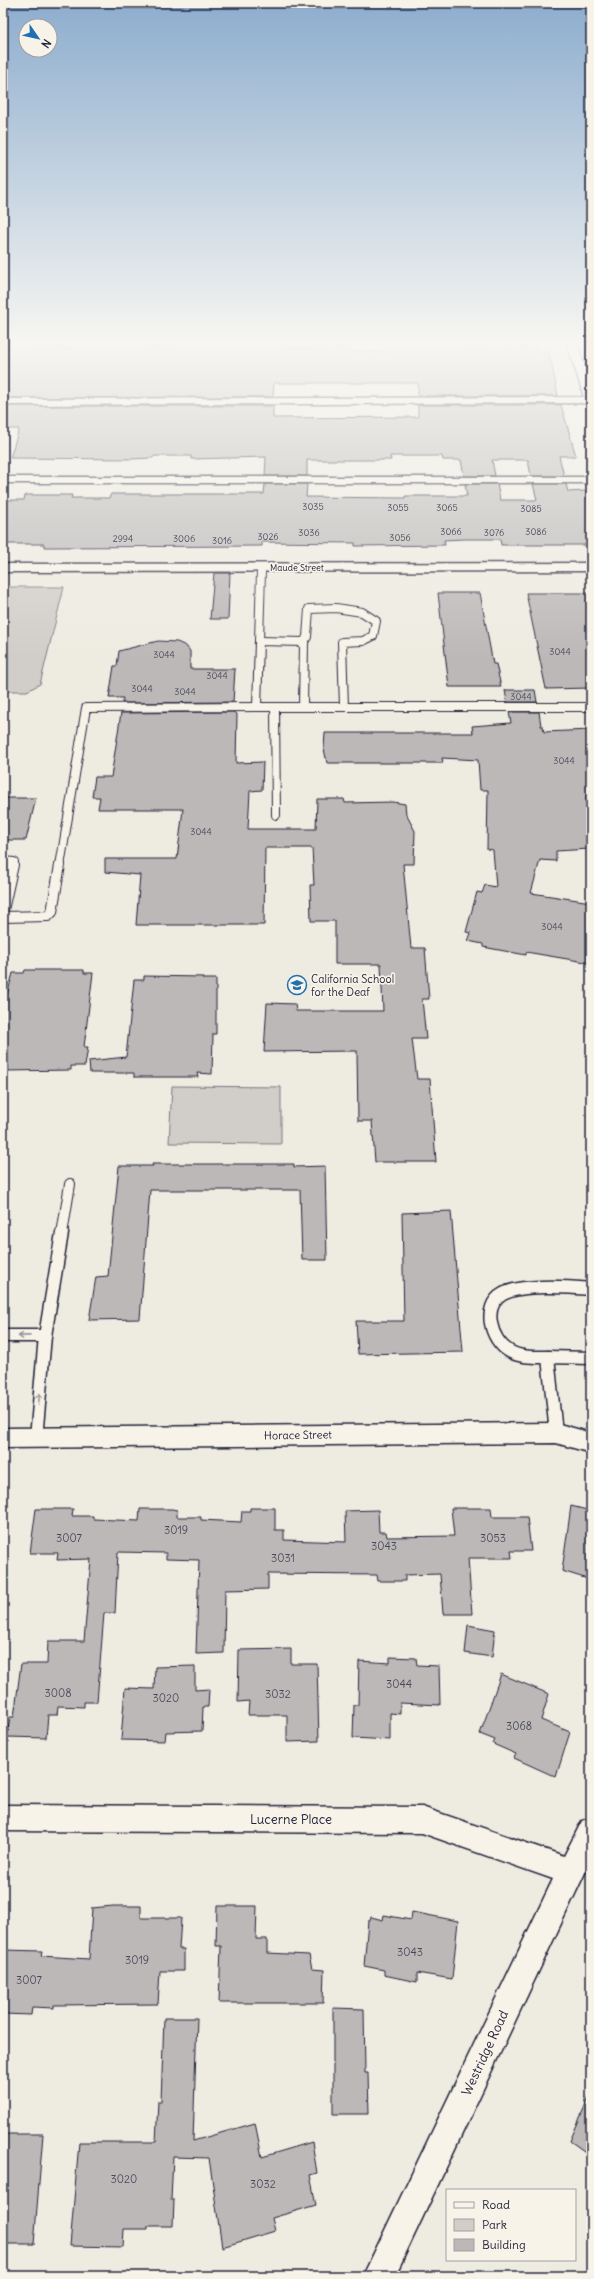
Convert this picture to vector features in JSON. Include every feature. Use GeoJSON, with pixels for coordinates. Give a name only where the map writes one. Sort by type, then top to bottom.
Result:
{"type":"FeatureCollection","features":[{"type":"Feature","properties":{"kind":"street"},"geometry":{"type":"LineString","coordinates":[[3,480],[591,480]]}},
{"type":"Feature","properties":{"kind":"street","name":"Maude Street"},"geometry":{"type":"LineString","coordinates":[[3,568],[591,567]]}},
{"type":"Feature","properties":{"kind":"street","name":"Horace Street"},"geometry":{"type":"LineString","coordinates":[[3,1438],[556,1433],[591,1443]]}},
{"type":"Feature","properties":{"kind":"street","name":"Lucerne Place"},"geometry":{"type":"LineString","coordinates":[[3,1818],[422,1820],[571,1872]]}},
{"type":"Feature","properties":{"kind":"street","name":"Westridge Road"},"geometry":{"type":"LineString","coordinates":[[379,2276],[591,1830]]}},
{"type":"Feature","properties":{"kind":"lane"},"geometry":{"type":"LineString","coordinates":[[257,707],[261,567]]}},
{"type":"Feature","properties":{"kind":"lane"},"geometry":{"type":"LineString","coordinates":[[303,707],[304,642],[307,637],[308,609],[360,610],[369,613],[376,621],[373,636],[362,641],[342,642],[344,707]]}},
{"type":"Feature","properties":{"kind":"lane"},"geometry":{"type":"LineString","coordinates":[[258,641],[304,642]]}},
{"type":"Feature","properties":{"kind":"lane"},"geometry":{"type":"LineString","coordinates":[[275,707],[276,815]]}},
{"type":"Feature","properties":{"kind":"lane"},"geometry":{"type":"LineString","coordinates":[[3,917],[48,916],[52,912],[86,708],[591,707]]}},
{"type":"Feature","properties":{"kind":"lane"},"geometry":{"type":"LineString","coordinates":[[3,861],[14,862],[3,910]]}},
{"type":"Feature","properties":{"kind":"lane"},"geometry":{"type":"LineString","coordinates":[[36,1438],[45,1336],[70,1184]]}},
{"type":"Feature","properties":{"kind":"lane"},"geometry":{"type":"LineString","coordinates":[[591,1289],[508,1291],[497,1300],[489,1315],[492,1334],[504,1349],[520,1356],[591,1358]]}},
{"type":"Feature","properties":{"kind":"lane"},"geometry":{"type":"LineString","coordinates":[[3,1336],[45,1336]]}},
{"type":"Feature","properties":{"kind":"lane"},"geometry":{"type":"LineString","coordinates":[[548,1357],[556,1433]]}},
{"type":"Feature","properties":{"kind":"green space"},"geometry":{"type":"Polygon","coordinates":[[[3,587],[64,587],[40,684],[27,691],[3,691],[3,587]]]}},
{"type":"Feature","properties":{"kind":"green space"},"geometry":{"type":"Polygon","coordinates":[[[172,1086],[281,1087],[281,1144],[169,1143],[172,1086]]]}},
{"type":"Feature","properties":{"kind":"building"},"geometry":{"type":"Polygon","coordinates":[[[14,446],[573,446],[576,456],[559,456],[564,476],[531,476],[528,460],[492,460],[495,476],[464,476],[461,460],[443,460],[442,456],[390,456],[391,460],[307,460],[307,476],[265,476],[266,457],[191,459],[191,456],[155,456],[152,458],[131,459],[10,458],[14,446]]]}},
{"type":"Feature","properties":{"kind":"building"},"geometry":{"type":"Polygon","coordinates":[[[265,484],[307,484],[306,497],[405,498],[405,496],[467,496],[465,484],[497,484],[500,500],[537,500],[533,484],[566,484],[568,492],[585,491],[591,513],[591,545],[501,545],[500,539],[444,540],[445,545],[355,546],[355,543],[262,542],[262,546],[44,547],[44,544],[3,544],[3,500],[24,500],[25,495],[72,495],[71,498],[109,498],[111,494],[264,494],[265,484]]]}},
{"type":"Feature","properties":{"kind":"building"},"geometry":{"type":"Polygon","coordinates":[[[214,573],[230,573],[228,619],[210,619],[214,573]]]}},
{"type":"Feature","properties":{"kind":"building"},"geometry":{"type":"Polygon","coordinates":[[[438,593],[480,593],[493,664],[496,664],[501,687],[449,687],[438,593]]]}},
{"type":"Feature","properties":{"kind":"building"},"geometry":{"type":"Polygon","coordinates":[[[526,593],[591,593],[591,688],[546,689],[526,593]]]}},
{"type":"Feature","properties":{"kind":"building"},"geometry":{"type":"Polygon","coordinates":[[[158,641],[177,642],[186,646],[190,651],[190,669],[235,669],[233,702],[122,703],[123,698],[109,698],[114,666],[117,666],[119,651],[158,641]]]}},
{"type":"Feature","properties":{"kind":"building"},"geometry":{"type":"Polygon","coordinates":[[[505,690],[535,690],[537,702],[507,702],[505,690]]]}},
{"type":"Feature","properties":{"kind":"building"},"geometry":{"type":"Polygon","coordinates":[[[233,712],[237,714],[236,763],[263,762],[262,790],[250,791],[248,829],[316,829],[317,799],[344,799],[345,803],[393,802],[405,804],[406,814],[415,831],[414,864],[403,864],[411,948],[425,948],[429,999],[422,999],[426,1039],[412,1039],[417,1079],[430,1079],[436,1162],[375,1162],[372,1121],[358,1121],[357,1051],[264,1052],[267,1003],[295,1004],[296,1011],[383,1011],[381,964],[335,964],[335,921],[311,921],[310,885],[314,885],[312,848],[265,848],[264,925],[136,925],[140,875],[105,872],[105,859],[177,859],[183,809],[98,809],[100,797],[92,797],[95,777],[111,777],[121,713],[233,712]]]}},
{"type":"Feature","properties":{"kind":"building"},"geometry":{"type":"Polygon","coordinates":[[[509,712],[539,712],[541,726],[543,726],[544,732],[591,730],[591,795],[586,796],[590,849],[556,851],[556,861],[540,860],[531,893],[591,902],[591,963],[526,952],[526,955],[483,947],[483,944],[468,941],[471,933],[466,932],[477,892],[482,893],[485,885],[496,887],[493,850],[487,849],[488,790],[480,790],[478,760],[442,758],[443,763],[327,763],[324,749],[325,733],[473,733],[472,726],[511,723],[509,712]]]}},
{"type":"Feature","properties":{"kind":"building"},"geometry":{"type":"Polygon","coordinates":[[[3,798],[36,798],[26,840],[3,840],[3,798]]]}},
{"type":"Feature","properties":{"kind":"building"},"geometry":{"type":"Polygon","coordinates":[[[25,970],[84,970],[84,973],[93,973],[84,1047],[88,1047],[85,1066],[71,1066],[71,1070],[7,1071],[8,1066],[3,1066],[3,1010],[13,973],[24,973],[25,970]]]}},
{"type":"Feature","properties":{"kind":"building"},"geometry":{"type":"Polygon","coordinates":[[[144,976],[203,977],[203,979],[216,979],[216,1034],[213,1034],[212,1074],[197,1073],[198,1077],[134,1077],[134,1073],[90,1073],[89,1061],[126,1057],[134,980],[144,980],[144,976]]]}},
{"type":"Feature","properties":{"kind":"building"},"geometry":{"type":"Polygon","coordinates":[[[152,1164],[294,1164],[294,1167],[325,1166],[327,1260],[302,1260],[300,1190],[150,1190],[140,1319],[89,1320],[96,1277],[108,1276],[119,1166],[153,1166],[152,1164]]]}},
{"type":"Feature","properties":{"kind":"building"},"geometry":{"type":"Polygon","coordinates":[[[451,1211],[463,1352],[358,1354],[356,1321],[404,1321],[402,1213],[451,1211]]]}},
{"type":"Feature","properties":{"kind":"building"},"geometry":{"type":"Polygon","coordinates":[[[571,1506],[591,1511],[591,1580],[562,1571],[571,1506]]]}},
{"type":"Feature","properties":{"kind":"building"},"geometry":{"type":"Polygon","coordinates":[[[250,1508],[275,1508],[275,1530],[284,1530],[284,1540],[346,1542],[345,1511],[378,1510],[379,1532],[386,1532],[387,1537],[454,1536],[451,1508],[491,1508],[492,1517],[527,1517],[531,1551],[511,1551],[512,1558],[468,1558],[472,1614],[443,1614],[440,1574],[405,1575],[405,1581],[378,1581],[377,1575],[268,1574],[268,1589],[225,1590],[224,1653],[196,1654],[199,1560],[166,1559],[166,1553],[118,1552],[115,1613],[104,1613],[97,1702],[84,1702],[84,1707],[58,1706],[57,1715],[48,1715],[46,1738],[7,1737],[10,1717],[14,1717],[21,1664],[47,1664],[48,1641],[84,1641],[91,1559],[57,1560],[58,1553],[30,1553],[36,1509],[73,1509],[72,1516],[93,1516],[93,1519],[139,1521],[140,1509],[172,1509],[177,1510],[177,1517],[201,1517],[201,1520],[241,1522],[242,1511],[250,1511],[250,1508]]]}},
{"type":"Feature","properties":{"kind":"building"},"geometry":{"type":"Polygon","coordinates":[[[468,1625],[495,1630],[492,1657],[465,1653],[468,1625]]]}},
{"type":"Feature","properties":{"kind":"building"},"geometry":{"type":"Polygon","coordinates":[[[291,1649],[291,1664],[317,1664],[319,1741],[287,1742],[287,1715],[248,1715],[249,1701],[238,1702],[239,1650],[291,1649]]]}},
{"type":"Feature","properties":{"kind":"building"},"geometry":{"type":"Polygon","coordinates":[[[390,1657],[416,1658],[417,1665],[439,1666],[440,1705],[400,1703],[400,1714],[390,1713],[390,1740],[353,1738],[354,1705],[358,1705],[359,1661],[390,1663],[390,1657]]]}},
{"type":"Feature","properties":{"kind":"building"},"geometry":{"type":"Polygon","coordinates":[[[195,1666],[195,1690],[209,1689],[208,1707],[203,1707],[202,1731],[166,1732],[165,1741],[121,1740],[125,1688],[154,1689],[155,1667],[195,1666]]]}},
{"type":"Feature","properties":{"kind":"building"},"geometry":{"type":"Polygon","coordinates":[[[501,1674],[549,1694],[541,1720],[570,1732],[556,1777],[514,1758],[516,1754],[493,1744],[495,1740],[480,1734],[501,1674]]]}},
{"type":"Feature","properties":{"kind":"building"},"geometry":{"type":"Polygon","coordinates":[[[141,1906],[141,1918],[181,1918],[179,1949],[184,1949],[184,1971],[160,1971],[158,2004],[54,2005],[54,2008],[32,2007],[31,2015],[3,2014],[3,1950],[42,1951],[41,1956],[89,1959],[92,1908],[141,1906]]]}},
{"type":"Feature","properties":{"kind":"building"},"geometry":{"type":"Polygon","coordinates":[[[217,1906],[257,1906],[256,1939],[267,1939],[267,1953],[309,1955],[312,1969],[324,1970],[323,2003],[219,2003],[221,1946],[216,1946],[217,1906]]]}},
{"type":"Feature","properties":{"kind":"building"},"geometry":{"type":"Polygon","coordinates":[[[412,1912],[458,1921],[452,1979],[417,1973],[417,1982],[384,1975],[384,1970],[364,1966],[368,1921],[370,1921],[371,1917],[383,1920],[384,1915],[411,1920],[412,1912]]]}},
{"type":"Feature","properties":{"kind":"building"},"geometry":{"type":"Polygon","coordinates":[[[333,2008],[364,2009],[365,2073],[368,2073],[369,2114],[333,2114],[333,2008]]]}},
{"type":"Feature","properties":{"kind":"building"},"geometry":{"type":"Polygon","coordinates":[[[164,2018],[197,2018],[193,2141],[255,2123],[262,2157],[312,2142],[317,2173],[310,2175],[316,2205],[272,2218],[275,2231],[222,2247],[209,2158],[173,2157],[171,2200],[174,2200],[173,2226],[148,2226],[148,2229],[124,2229],[123,2247],[70,2246],[79,2142],[156,2142],[158,2101],[161,2101],[164,2018]]]}},
{"type":"Feature","properties":{"kind":"building"},"geometry":{"type":"Polygon","coordinates":[[[591,2092],[591,2156],[570,2141],[591,2092]]]}},
{"type":"Feature","properties":{"kind":"building"},"geometry":{"type":"Polygon","coordinates":[[[3,2134],[43,2134],[34,2244],[3,2244],[3,2134]]]}},
{"type":"Feature","properties":{"kind":"place","name":"California School for the Deaf"},"geometry":{"type":"Point","coordinates":[297,985]}}]}
